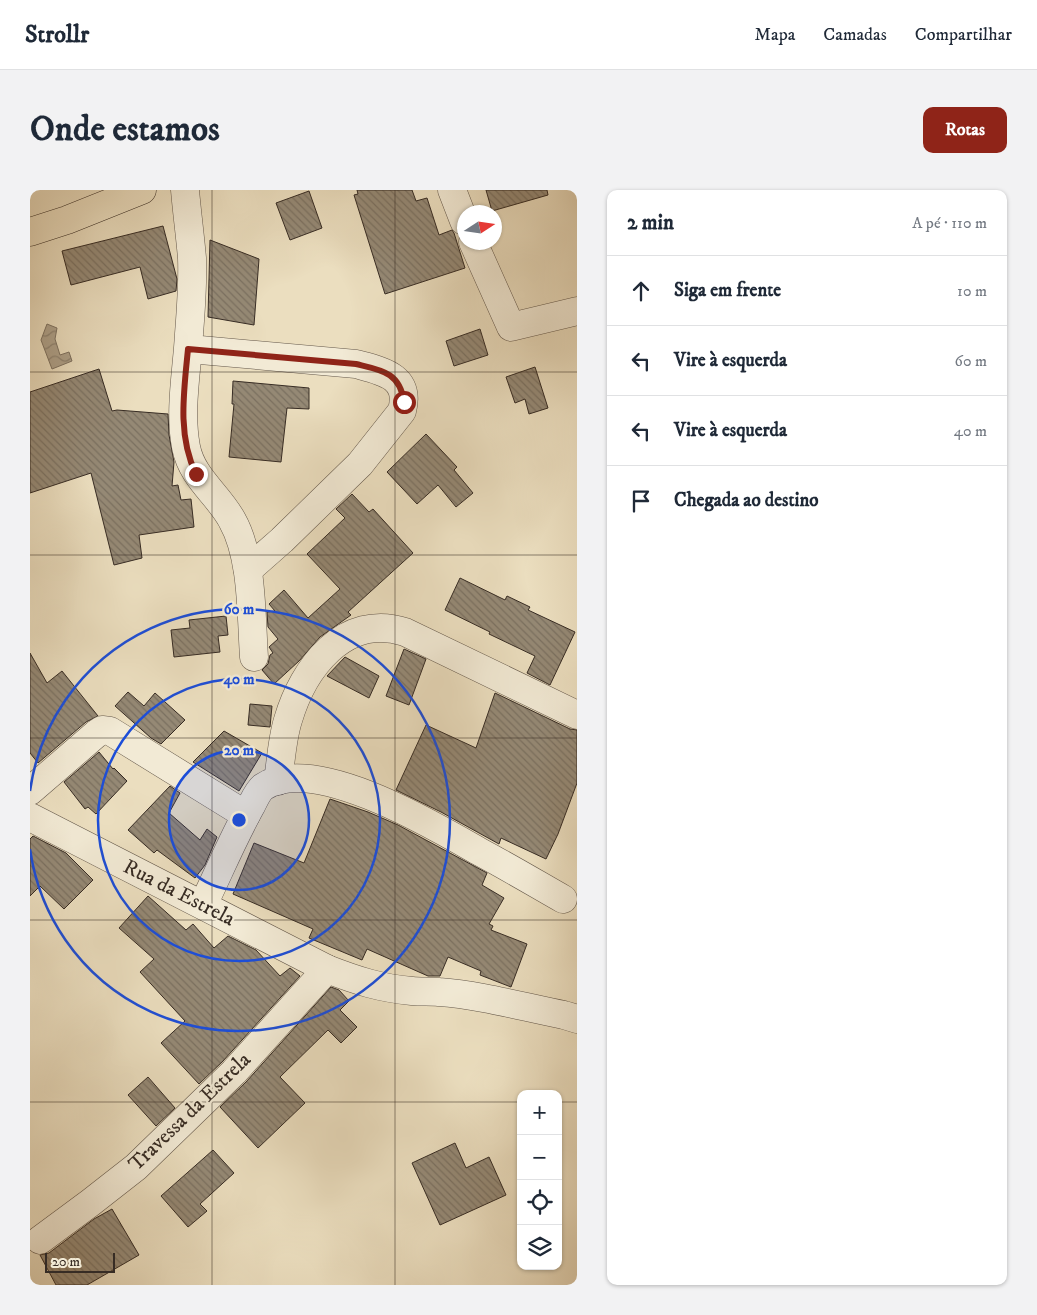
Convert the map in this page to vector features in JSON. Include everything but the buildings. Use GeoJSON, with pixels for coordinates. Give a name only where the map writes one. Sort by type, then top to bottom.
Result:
{"type":"FeatureCollection","features":[{"type":"Feature","properties":{"kind":"main road"},"geometry":{"type":"LineString","coordinates":[[30,232],[67,220],[142,190]]}},
{"type":"Feature","properties":{"kind":"street"},"geometry":{"type":"LineString","coordinates":[[185,190],[192,259],[184,413],[185,445],[188,458],[196,474],[219,500],[232,520],[241,542],[248,570],[254,657]]}},
{"type":"Feature","properties":{"kind":"street"},"geometry":{"type":"LineString","coordinates":[[452,190],[458,205]]}},
{"type":"Feature","properties":{"kind":"street"},"geometry":{"type":"LineString","coordinates":[[477,250],[512,328],[577,311]]}},
{"type":"Feature","properties":{"kind":"street"},"geometry":{"type":"LineString","coordinates":[[188,349],[356,364],[392,375],[400,383],[403,392],[404,402],[402,411],[360,464],[282,540],[248,570]]}},
{"type":"Feature","properties":{"kind":"street"},"geometry":{"type":"LineString","coordinates":[[278,781],[288,721],[297,694],[312,667],[349,634],[360,630],[394,628],[405,632],[577,715]]}},
{"type":"Feature","properties":{"kind":"street"},"geometry":{"type":"LineString","coordinates":[[31,789],[102,730],[110,731],[246,815]]}},
{"type":"Feature","properties":{"kind":"street"},"geometry":{"type":"LineString","coordinates":[[203,905],[246,815],[262,788],[278,781],[293,778],[330,782],[374,797],[439,828],[563,898]]}},
{"type":"Feature","properties":{"kind":"street","name":"Rua da Estrela"},"geometry":{"type":"LineString","coordinates":[[32,820],[328,969],[365,984],[400,990],[439,992],[471,997],[577,1019]]}},
{"type":"Feature","properties":{"kind":"street","name":"Travessa da Estrela"},"geometry":{"type":"LineString","coordinates":[[40,1240],[136,1167],[234,1072],[328,969]]}},
{"type":"Feature","properties":{"kind":"water"},"geometry":{"type":"Polygon","coordinates":[[[47,324],[57,328],[55,339],[60,355],[69,352],[72,361],[52,369],[41,340],[47,324]]]}},
{"type":"Feature","properties":{"kind":"route"},"geometry":{"type":"LineString","coordinates":[[196,474],[188,458],[184,432],[184,390],[188,349],[356,364],[392,375],[400,383],[404,402]]}}]}
